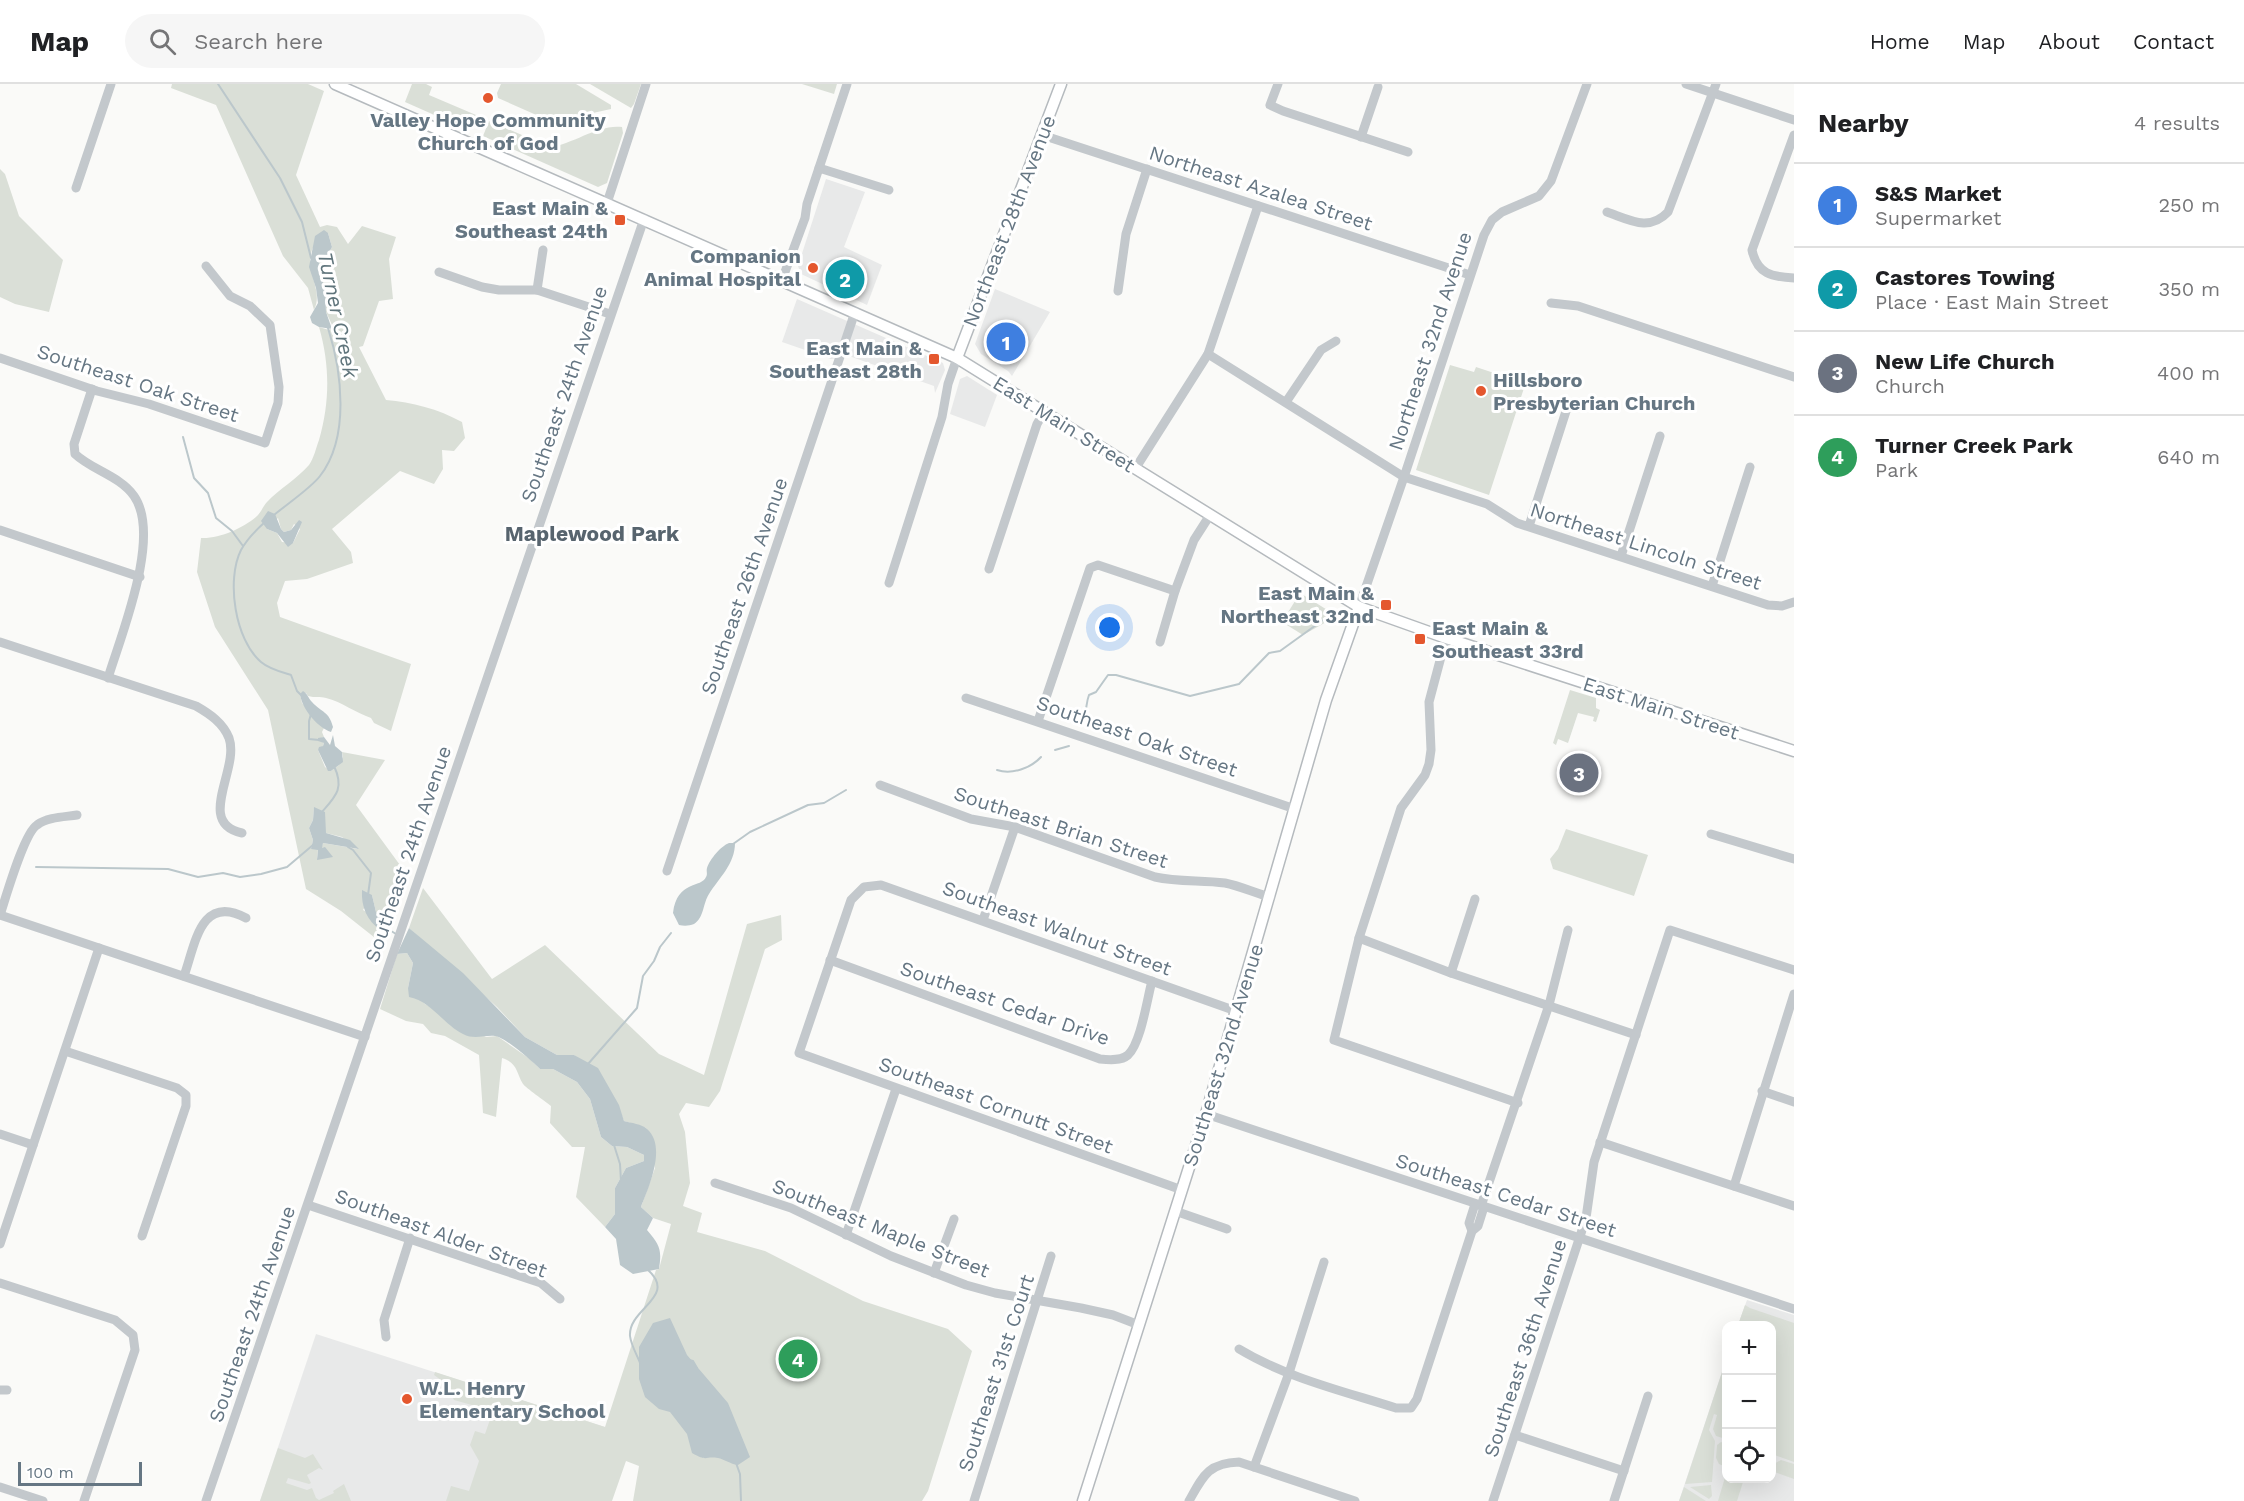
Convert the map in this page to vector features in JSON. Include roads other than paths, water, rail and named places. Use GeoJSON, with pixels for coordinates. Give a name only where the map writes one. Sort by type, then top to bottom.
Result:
{"type":"FeatureCollection","features":[{"type":"Feature","properties":{"kind":"main road","name":"East Main Street"},"geometry":{"type":"LineString","coordinates":[[335,84],[957,358],[1359,608],[1794,752]]}},
{"type":"Feature","properties":{"kind":"main road","name":"Northeast 28th Avenue"},"geometry":{"type":"LineString","coordinates":[[957,358],[1060,84]]}},
{"type":"Feature","properties":{"kind":"main road","name":"Southeast 32nd Avenue"},"geometry":{"type":"LineString","coordinates":[[1083,1501],[1206,1114],[1326,700],[1359,608]]}},
{"type":"Feature","properties":{"kind":"street"},"geometry":{"type":"LineString","coordinates":[[76,188],[111,84]]}},
{"type":"Feature","properties":{"kind":"street"},"geometry":{"type":"LineString","coordinates":[[607,203],[646,84]]}},
{"type":"Feature","properties":{"kind":"street"},"geometry":{"type":"LineString","coordinates":[[782,280],[805,218],[847,84]]}},
{"type":"Feature","properties":{"kind":"street"},"geometry":{"type":"LineString","coordinates":[[1278,84],[1270,105],[1408,152]]}},
{"type":"Feature","properties":{"kind":"street","name":"Northeast 32nd Avenue"},"geometry":{"type":"LineString","coordinates":[[1359,608],[1484,235],[1492,220],[1505,210],[1539,195],[1551,181],[1587,84]]}},
{"type":"Feature","properties":{"kind":"street"},"geometry":{"type":"LineString","coordinates":[[1686,84],[1714,88],[1794,120]]}},
{"type":"Feature","properties":{"kind":"street"},"geometry":{"type":"LineString","coordinates":[[1361,136],[1378,87]]}},
{"type":"Feature","properties":{"kind":"street"},"geometry":{"type":"LineString","coordinates":[[1607,212],[1648,224],[1660,221],[1668,212],[1714,88]]}},
{"type":"Feature","properties":{"kind":"street","name":"Northeast Azalea Street"},"geometry":{"type":"LineString","coordinates":[[1041,135],[1470,275]]}},
{"type":"Feature","properties":{"kind":"street"},"geometry":{"type":"LineString","coordinates":[[1794,135],[1752,250],[1754,261],[1765,272],[1780,278],[1794,278]]}},
{"type":"Feature","properties":{"kind":"street"},"geometry":{"type":"LineString","coordinates":[[819,168],[889,190]]}},
{"type":"Feature","properties":{"kind":"street"},"geometry":{"type":"LineString","coordinates":[[1118,291],[1126,234],[1147,169]]}},
{"type":"Feature","properties":{"kind":"street"},"geometry":{"type":"LineString","coordinates":[[1135,469],[1208,354],[1258,206]]}},
{"type":"Feature","properties":{"kind":"street","name":"Southeast 24th Avenue"},"geometry":{"type":"LineString","coordinates":[[206,1501],[644,219]]}},
{"type":"Feature","properties":{"kind":"street"},"geometry":{"type":"LineString","coordinates":[[537,290],[543,250]]}},
{"type":"Feature","properties":{"kind":"street","name":"Southeast Oak Street"},"geometry":{"type":"LineString","coordinates":[[0,358],[265,443],[278,403],[279,387],[270,325],[250,306],[230,296],[206,266]]}},
{"type":"Feature","properties":{"kind":"street"},"geometry":{"type":"LineString","coordinates":[[440,272],[482,287],[499,290],[537,290],[610,314]]}},
{"type":"Feature","properties":{"kind":"street"},"geometry":{"type":"LineString","coordinates":[[1551,303],[1578,306],[1794,377]]}},
{"type":"Feature","properties":{"kind":"street","name":"Southeast 26th Avenue"},"geometry":{"type":"LineString","coordinates":[[667,871],[855,312]]}},
{"type":"Feature","properties":{"kind":"street"},"geometry":{"type":"LineString","coordinates":[[1286,402],[1321,350],[1336,341]]}},
{"type":"Feature","properties":{"kind":"street","name":"Northeast Lincoln Street"},"geometry":{"type":"LineString","coordinates":[[1208,354],[1404,477],[1486,504],[1517,523],[1768,605],[1782,606],[1794,602]]}},
{"type":"Feature","properties":{"kind":"street"},"geometry":{"type":"LineString","coordinates":[[889,583],[942,417],[948,384],[957,358]]}},
{"type":"Feature","properties":{"kind":"street"},"geometry":{"type":"LineString","coordinates":[[92,389],[74,444],[75,454],[85,463],[121,483],[134,495],[141,510],[140,577],[108,678]]}},
{"type":"Feature","properties":{"kind":"street"},"geometry":{"type":"LineString","coordinates":[[1528,526],[1568,405]]}},
{"type":"Feature","properties":{"kind":"street"},"geometry":{"type":"LineString","coordinates":[[989,569],[1037,424],[1044,412]]}},
{"type":"Feature","properties":{"kind":"street"},"geometry":{"type":"LineString","coordinates":[[1621,556],[1660,436]]}},
{"type":"Feature","properties":{"kind":"street"},"geometry":{"type":"LineString","coordinates":[[1713,586],[1750,467]]}},
{"type":"Feature","properties":{"kind":"street"},"geometry":{"type":"LineString","coordinates":[[1160,642],[1175,591],[1194,540],[1210,515]]}},
{"type":"Feature","properties":{"kind":"street"},"geometry":{"type":"LineString","coordinates":[[0,530],[140,577]]}},
{"type":"Feature","properties":{"kind":"street"},"geometry":{"type":"LineString","coordinates":[[1038,721],[1090,568],[1098,566],[1175,591]]}},
{"type":"Feature","properties":{"kind":"street"},"geometry":{"type":"LineString","coordinates":[[1446,638],[1429,702],[1430,764],[1425,775],[1401,808],[1359,938],[1334,1040],[1518,1103]]}},
{"type":"Feature","properties":{"kind":"street"},"geometry":{"type":"LineString","coordinates":[[0,642],[196,706],[220,723],[229,739],[231,754],[228,775],[220,800],[221,817],[225,825],[242,833]]}},
{"type":"Feature","properties":{"kind":"street","name":"Southeast Oak Street"},"geometry":{"type":"LineString","coordinates":[[966,698],[1295,809]]}},
{"type":"Feature","properties":{"kind":"street","name":"Southeast Brian Street"},"geometry":{"type":"LineString","coordinates":[[880,785],[971,819],[1015,827],[1155,878],[1227,884],[1270,897]]}},
{"type":"Feature","properties":{"kind":"street"},"geometry":{"type":"LineString","coordinates":[[77,815],[46,820],[34,826],[25,842],[0,915],[365,1037]]}},
{"type":"Feature","properties":{"kind":"street"},"geometry":{"type":"LineString","coordinates":[[983,920],[1015,827]]}},
{"type":"Feature","properties":{"kind":"street"},"geometry":{"type":"LineString","coordinates":[[1711,834],[1794,859]]}},
{"type":"Feature","properties":{"kind":"street","name":"Southeast Walnut Street"},"geometry":{"type":"LineString","coordinates":[[830,960],[851,900],[864,887],[881,885],[1236,1011]]}},
{"type":"Feature","properties":{"kind":"street"},"geometry":{"type":"LineString","coordinates":[[1451,973],[1475,899]]}},
{"type":"Feature","properties":{"kind":"street"},"geometry":{"type":"LineString","coordinates":[[184,976],[201,926],[208,917],[234,913],[246,918]]}},
{"type":"Feature","properties":{"kind":"street"},"geometry":{"type":"LineString","coordinates":[[1239,1349],[1264,1364],[1289,1373],[1396,1408],[1412,1408],[1417,1399],[1472,1231],[1478,1226],[1480,1206],[1518,1103],[1550,1005],[1568,930]]}},
{"type":"Feature","properties":{"kind":"street","name":"Southeast 36th Avenue"},"geometry":{"type":"LineString","coordinates":[[1493,1501],[1580,1238],[1588,1210],[1590,1178],[1600,1142],[1670,930],[1794,970]]}},
{"type":"Feature","properties":{"kind":"street"},"geometry":{"type":"LineString","coordinates":[[1359,938],[1451,973],[1636,1035]]}},
{"type":"Feature","properties":{"kind":"street"},"geometry":{"type":"LineString","coordinates":[[0,1244],[99,948]]}},
{"type":"Feature","properties":{"kind":"street","name":"Southeast Cedar Drive"},"geometry":{"type":"LineString","coordinates":[[830,960],[1100,1059],[1114,1060],[1127,1056],[1136,1043],[1152,981]]}},
{"type":"Feature","properties":{"kind":"street","name":"Southeast Cornutt Street"},"geometry":{"type":"LineString","coordinates":[[830,960],[799,1053],[1182,1190]]}},
{"type":"Feature","properties":{"kind":"street"},"geometry":{"type":"LineString","coordinates":[[1734,1186],[1794,994]]}},
{"type":"Feature","properties":{"kind":"street"},"geometry":{"type":"LineString","coordinates":[[65,1052],[177,1088],[186,1095],[186,1106],[142,1236]]}},
{"type":"Feature","properties":{"kind":"street"},"geometry":{"type":"LineString","coordinates":[[846,1235],[896,1089]]}},
{"type":"Feature","properties":{"kind":"street"},"geometry":{"type":"LineString","coordinates":[[1762,1091],[1794,1101]]}},
{"type":"Feature","properties":{"kind":"street","name":"Southeast Cedar Street"},"geometry":{"type":"LineString","coordinates":[[1206,1114],[1794,1309]]}},
{"type":"Feature","properties":{"kind":"street"},"geometry":{"type":"LineString","coordinates":[[0,1134],[33,1145]]}},
{"type":"Feature","properties":{"kind":"street"},"geometry":{"type":"LineString","coordinates":[[1600,1142],[1794,1206]]}},
{"type":"Feature","properties":{"kind":"street","name":"Southeast Maple Street"},"geometry":{"type":"LineString","coordinates":[[715,1184],[791,1208],[846,1235],[934,1273],[976,1288],[1113,1315],[1139,1325]]}},
{"type":"Feature","properties":{"kind":"street","name":"Southeast Alder Street"},"geometry":{"type":"LineString","coordinates":[[308,1205],[541,1283],[560,1299]]}},
{"type":"Feature","properties":{"kind":"street"},"geometry":{"type":"LineString","coordinates":[[1175,1211],[1227,1229]]}},
{"type":"Feature","properties":{"kind":"street"},"geometry":{"type":"LineString","coordinates":[[934,1273],[954,1219]]}},
{"type":"Feature","properties":{"kind":"street"},"geometry":{"type":"LineString","coordinates":[[386,1337],[384,1320],[410,1238]]}},
{"type":"Feature","properties":{"kind":"street","name":"Southeast 31st Court"},"geometry":{"type":"LineString","coordinates":[[974,1501],[1039,1301],[1051,1256]]}},
{"type":"Feature","properties":{"kind":"street"},"geometry":{"type":"LineString","coordinates":[[1254,1467],[1289,1373],[1324,1262]]}},
{"type":"Feature","properties":{"kind":"street"},"geometry":{"type":"LineString","coordinates":[[0,1283],[115,1320],[133,1335],[135,1350],[84,1501]]}},
{"type":"Feature","properties":{"kind":"street"},"geometry":{"type":"LineString","coordinates":[[1614,1501],[1648,1396]]}},
{"type":"Feature","properties":{"kind":"street"},"geometry":{"type":"LineString","coordinates":[[1515,1435],[1624,1471]]}},
{"type":"Feature","properties":{"kind":"street"},"geometry":{"type":"LineString","coordinates":[[1189,1501],[1204,1474],[1225,1462],[1239,1462],[1355,1501]]}},
{"type":"Feature","properties":{"kind":"street"},"geometry":{"type":"LineString","coordinates":[[0,1487],[43,1501]]}},
{"type":"Feature","properties":{"kind":"waterway","name":"Turner Creek"},"geometry":{"type":"LineString","coordinates":[[218,84],[280,178],[302,222],[311,258]]}},
{"type":"Feature","properties":{"kind":"waterway","name":"Turner Creek"},"geometry":{"type":"LineString","coordinates":[[274,515],[316,481],[330,460],[336,443],[341,404],[340,384],[328,328]]}},
{"type":"Feature","properties":{"kind":"waterway"},"geometry":{"type":"LineString","coordinates":[[183,437],[194,478],[208,493],[216,518],[232,531],[243,546]]}},
{"type":"Feature","properties":{"kind":"waterway","name":"Turner Creek"},"geometry":{"type":"LineString","coordinates":[[265,522],[246,542],[236,563],[234,593],[239,625],[252,652],[268,667],[291,675],[297,691],[302,696]]}},
{"type":"Feature","properties":{"kind":"waterway"},"geometry":{"type":"LineString","coordinates":[[1080,721],[1083,718],[1089,695],[1096,692],[1108,675],[1116,675],[1190,696],[1239,684],[1269,653],[1280,651],[1323,620]]}},
{"type":"Feature","properties":{"kind":"waterway","name":"Turner Creek"},"geometry":{"type":"LineString","coordinates":[[311,714],[309,739],[319,740]]}},
{"type":"Feature","properties":{"kind":"waterway"},"geometry":{"type":"LineString","coordinates":[[1055,750],[1069,746]]}},
{"type":"Feature","properties":{"kind":"waterway"},"geometry":{"type":"LineString","coordinates":[[997,770],[1009,772],[1021,769],[1041,757]]}},
{"type":"Feature","properties":{"kind":"waterway","name":"Turner Creek"},"geometry":{"type":"LineString","coordinates":[[321,813],[337,792],[339,781],[334,766]]}},
{"type":"Feature","properties":{"kind":"waterway"},"geometry":{"type":"LineString","coordinates":[[733,844],[750,832],[808,805],[824,803],[846,790]]}},
{"type":"Feature","properties":{"kind":"waterway"},"geometry":{"type":"LineString","coordinates":[[36,867],[168,869],[198,877],[223,873],[240,877],[287,867],[313,845]]}},
{"type":"Feature","properties":{"kind":"waterway","name":"Turner Creek"},"geometry":{"type":"LineString","coordinates":[[348,847],[371,873],[368,895]]}},
{"type":"Feature","properties":{"kind":"waterway","name":"Turner Creek"},"geometry":{"type":"LineString","coordinates":[[383,926],[396,934]]}},
{"type":"Feature","properties":{"kind":"waterway"},"geometry":{"type":"LineString","coordinates":[[588,1064],[637,1008],[643,976],[671,933]]}},
{"type":"Feature","properties":{"kind":"waterway","name":"Turner Creek"},"geometry":{"type":"LineString","coordinates":[[614,1145],[620,1164],[621,1181]]}},
{"type":"Feature","properties":{"kind":"waterway","name":"Turner Creek"},"geometry":{"type":"LineString","coordinates":[[640,1363],[630,1336],[631,1326],[655,1295],[658,1287],[647,1269]]}},
{"type":"Feature","properties":{"kind":"waterway","name":"Turner Creek"},"geometry":{"type":"LineString","coordinates":[[689,1360],[693,1361],[697,1368]]}},
{"type":"Feature","properties":{"kind":"waterway","name":"Turner Creek"},"geometry":{"type":"LineString","coordinates":[[736,1463],[740,1474],[741,1501]]}},
{"type":"Feature","properties":{"kind":"place","name":"Valley Hope Community Church of God"},"geometry":{"type":"Point","coordinates":[488,98]}},
{"type":"Feature","properties":{"kind":"place","name":"East Main & Southeast 24th"},"geometry":{"type":"Point","coordinates":[620,220]}},
{"type":"Feature","properties":{"kind":"place","name":"Companion Animal Hospital"},"geometry":{"type":"Point","coordinates":[813,268]}},
{"type":"Feature","properties":{"kind":"place","name":"Castores Towing"},"geometry":{"type":"Point","coordinates":[845,279]}},
{"type":"Feature","properties":{"kind":"place","name":"S&S Market"},"geometry":{"type":"Point","coordinates":[1006,342]}},
{"type":"Feature","properties":{"kind":"place","name":"East Main & Southeast 28th"},"geometry":{"type":"Point","coordinates":[934,359]}},
{"type":"Feature","properties":{"kind":"place","name":"Hillsboro Presbyterian Church"},"geometry":{"type":"Point","coordinates":[1481,391]}},
{"type":"Feature","properties":{"kind":"place","name":"East Main & Northeast 32nd"},"geometry":{"type":"Point","coordinates":[1386,605]}},
{"type":"Feature","properties":{"kind":"place","name":"East Main & Southeast 33rd"},"geometry":{"type":"Point","coordinates":[1420,639]}},
{"type":"Feature","properties":{"kind":"place","name":"New Life Church"},"geometry":{"type":"Point","coordinates":[1579,773]}},
{"type":"Feature","properties":{"kind":"place","name":"Turner Creek Park"},"geometry":{"type":"Point","coordinates":[798,1359]}},
{"type":"Feature","properties":{"kind":"place","name":"W.L. Henry Elementary School"},"geometry":{"type":"Point","coordinates":[407,1399]}},
{"type":"Feature","properties":{"kind":"district","name":"Maplewood Park"},"geometry":{"type":"Point","coordinates":[592,534]}}]}
